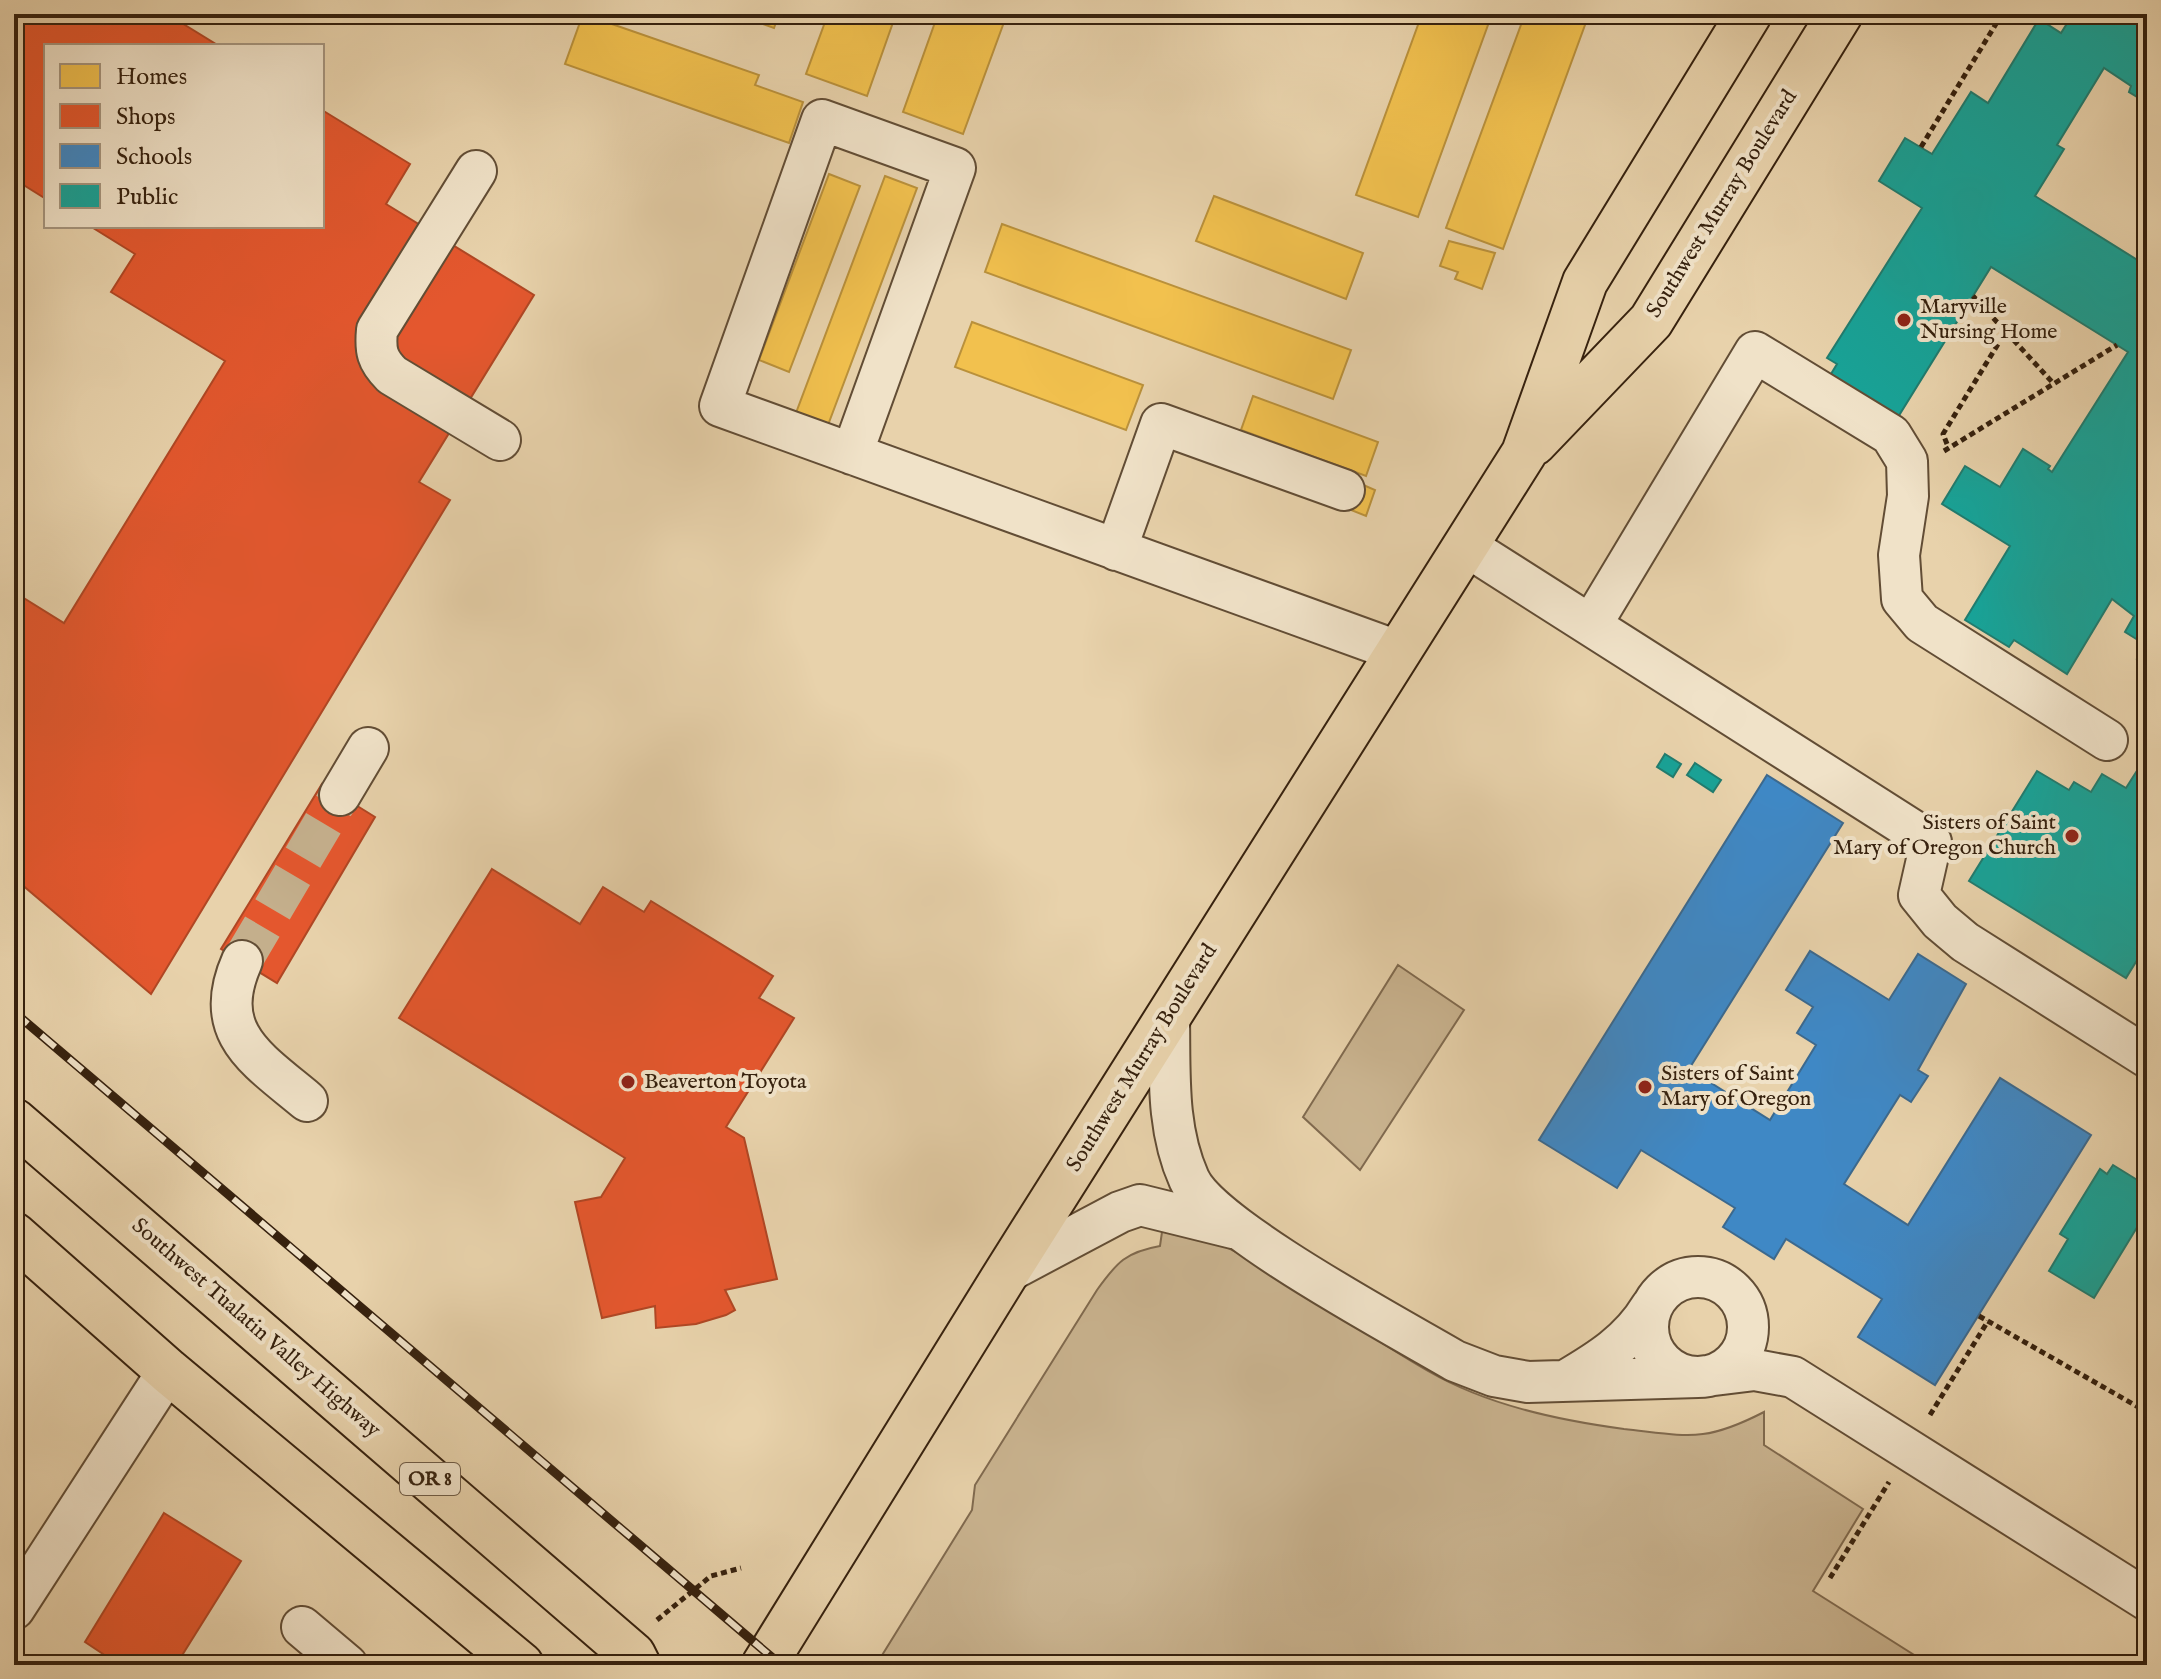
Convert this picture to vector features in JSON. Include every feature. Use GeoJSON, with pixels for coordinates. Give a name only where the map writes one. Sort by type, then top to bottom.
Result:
{"type":"FeatureCollection","features":[{"type":"Feature","properties":{"kind":"main road","name":"Southwest Murray Boulevard"},"geometry":{"type":"LineString","coordinates":[[1524,453],[1585,282],[1749,14]]}},
{"type":"Feature","properties":{"kind":"main road","name":"Southwest Murray Boulevard"},"geometry":{"type":"LineString","coordinates":[[764,1665],[1007,1272],[1524,453],[1651,321],[1840,14]]}},
{"type":"Feature","properties":{"kind":"main road","name":"Southwest Tualatin Valley Highway"},"geometry":{"type":"LineString","coordinates":[[14,1121],[633,1655],[638,1665]]}},
{"type":"Feature","properties":{"kind":"main road"},"geometry":{"type":"LineString","coordinates":[[14,1235],[168,1371],[521,1665]]}},
{"type":"Feature","properties":{"kind":"street"},"geometry":{"type":"LineString","coordinates":[[852,454],[955,168],[822,120],[720,406],[852,454],[1116,550],[1400,652]]}},
{"type":"Feature","properties":{"kind":"street"},"geometry":{"type":"LineString","coordinates":[[476,171],[377,330],[375,348],[379,363],[392,375],[500,440]]}},
{"type":"Feature","properties":{"kind":"street"},"geometry":{"type":"LineString","coordinates":[[1591,625],[1755,352],[1891,435],[1907,461],[1908,496],[1899,555],[1902,599],[1922,623],[2107,740]]}},
{"type":"Feature","properties":{"kind":"street"},"geometry":{"type":"LineString","coordinates":[[1116,550],[1161,424],[1344,490]]}},
{"type":"Feature","properties":{"kind":"street"},"geometry":{"type":"LineString","coordinates":[[1466,546],[1931,842],[1919,895],[1940,921],[1965,942],[2147,1057]]}},
{"type":"Feature","properties":{"kind":"street"},"geometry":{"type":"LineString","coordinates":[[340,795],[368,748]]}},
{"type":"Feature","properties":{"kind":"street"},"geometry":{"type":"LineString","coordinates":[[242,961],[229,1000],[237,1035],[265,1066],[307,1101]]}},
{"type":"Feature","properties":{"kind":"street"},"geometry":{"type":"LineString","coordinates":[[1169,1017],[1172,1128],[1191,1184],[1236,1229],[1455,1361],[1494,1376],[1528,1382],[1698,1377],[1755,1370],[1793,1377]]}},
{"type":"Feature","properties":{"kind":"street"},"geometry":{"type":"LineString","coordinates":[[1007,1272],[1120,1212],[1140,1205],[1236,1229]]}},
{"type":"Feature","properties":{"kind":"street"},"geometry":{"type":"LineString","coordinates":[[1565,1381],[1601,1360],[1637,1330],[1661,1292],[1676,1281],[1694,1276],[1720,1283],[1741,1301],[1773,1355],[1793,1377],[2147,1600]]}},
{"type":"Feature","properties":{"kind":"street"},"geometry":{"type":"LineString","coordinates":[[1651,1307],[1649,1340],[1656,1355],[1675,1371],[1698,1377],[1719,1373],[1741,1351],[1746,1341],[1748,1320],[1741,1301]]}},
{"type":"Feature","properties":{"kind":"street"},"geometry":{"type":"LineString","coordinates":[[14,1609],[168,1371]]}},
{"type":"Feature","properties":{"kind":"street"},"geometry":{"type":"LineString","coordinates":[[302,1627],[347,1665]]}},
{"type":"Feature","properties":{"kind":"path"},"geometry":{"type":"LineString","coordinates":[[1921,147],[2002,14]]}},
{"type":"Feature","properties":{"kind":"path"},"geometry":{"type":"LineString","coordinates":[[1973,296],[2054,384]]}},
{"type":"Feature","properties":{"kind":"path"},"geometry":{"type":"LineString","coordinates":[[1949,450],[1943,434],[2006,331]]}},
{"type":"Feature","properties":{"kind":"path"},"geometry":{"type":"LineString","coordinates":[[1907,461],[1949,450],[2117,345]]}},
{"type":"Feature","properties":{"kind":"path"},"geometry":{"type":"LineString","coordinates":[[1979,1316],[2147,1412]]}},
{"type":"Feature","properties":{"kind":"path"},"geometry":{"type":"LineString","coordinates":[[656,1620],[711,1576],[741,1568]]}},
{"type":"Feature","properties":{"kind":"shaded area"},"geometry":{"type":"Polygon","coordinates":[[[1398,965],[1464,1010],[1360,1170],[1303,1117],[1398,965]]]}},
{"type":"Feature","properties":{"kind":"shaded area"},"geometry":{"type":"Polygon","coordinates":[[[1177,1224],[1242,1255],[1428,1371],[1498,1402],[1573,1421],[1681,1435],[1726,1429],[1764,1412],[1764,1445],[1863,1509],[1813,1591],[1930,1665],[876,1665],[972,1510],[975,1485],[1097,1290],[1123,1260],[1139,1251],[1160,1246],[1162,1232],[1177,1224]]]}},
{"type":"Feature","properties":{"kind":"building: Homes"},"geometry":{"type":"Polygon","coordinates":[[[583,14],[759,75],[755,85],[803,102],[789,143],[565,64],[583,14]]]}},
{"type":"Feature","properties":{"kind":"building: Homes"},"geometry":{"type":"Polygon","coordinates":[[[735,14],[779,14],[774,28],[735,14]]]}},
{"type":"Feature","properties":{"kind":"building: Homes"},"geometry":{"type":"Polygon","coordinates":[[[828,14],[896,14],[867,96],[806,74],[828,14]]]}},
{"type":"Feature","properties":{"kind":"building: Homes"},"geometry":{"type":"Polygon","coordinates":[[[938,14],[1007,14],[963,134],[903,112],[938,14]]]}},
{"type":"Feature","properties":{"kind":"building: Homes"},"geometry":{"type":"Polygon","coordinates":[[[1422,14],[1492,14],[1418,217],[1356,195],[1422,14]]]}},
{"type":"Feature","properties":{"kind":"building: Homes"},"geometry":{"type":"Polygon","coordinates":[[[1525,14],[1589,14],[1503,249],[1446,228],[1525,14]]]}},
{"type":"Feature","properties":{"kind":"building: Homes"},"geometry":{"type":"Polygon","coordinates":[[[829,174],[860,186],[789,372],[759,360],[829,174]]]}},
{"type":"Feature","properties":{"kind":"building: Homes"},"geometry":{"type":"Polygon","coordinates":[[[885,176],[917,188],[828,425],[796,413],[885,176]]]}},
{"type":"Feature","properties":{"kind":"building: Homes"},"geometry":{"type":"Polygon","coordinates":[[[1214,196],[1363,253],[1346,299],[1196,241],[1214,196]]]}},
{"type":"Feature","properties":{"kind":"building: Homes"},"geometry":{"type":"Polygon","coordinates":[[[1002,224],[1351,350],[1333,399],[985,272],[1002,224]]]}},
{"type":"Feature","properties":{"kind":"building: Homes"},"geometry":{"type":"Polygon","coordinates":[[[1449,241],[1495,253],[1482,289],[1455,279],[1458,272],[1440,266],[1449,241]]]}},
{"type":"Feature","properties":{"kind":"building: Homes"},"geometry":{"type":"Polygon","coordinates":[[[972,322],[1143,385],[1126,430],[955,367],[972,322]]]}},
{"type":"Feature","properties":{"kind":"building: Homes"},"geometry":{"type":"Polygon","coordinates":[[[1253,396],[1378,442],[1366,476],[1241,430],[1253,396]]]}},
{"type":"Feature","properties":{"kind":"building: Homes"},"geometry":{"type":"Polygon","coordinates":[[[1361,484],[1375,490],[1366,516],[1351,510],[1361,484]]]}},
{"type":"Feature","properties":{"kind":"building: Shops"},"geometry":{"type":"Polygon","coordinates":[[[14,14],[167,14],[216,44],[44,44],[44,198],[14,179],[14,14]]]}},
{"type":"Feature","properties":{"kind":"building: Shops"},"geometry":{"type":"Polygon","coordinates":[[[324,111],[410,164],[386,204],[534,295],[419,482],[450,500],[151,994],[14,878],[14,592],[64,623],[225,361],[111,292],[135,254],[93,228],[324,228],[324,111]]]}},
{"type":"Feature","properties":{"kind":"building: Shops"},"geometry":{"type":"Polygon","coordinates":[[[322,784],[375,817],[277,983],[221,949],[322,784]]]}},
{"type":"Feature","properties":{"kind":"building: Shops","name":"Beaverton Toyota"},"geometry":{"type":"Polygon","coordinates":[[[492,869],[580,924],[603,887],[644,912],[651,901],[773,976],[759,998],[794,1018],[726,1127],[744,1138],[777,1279],[725,1290],[735,1310],[726,1315],[696,1324],[656,1328],[655,1306],[602,1318],[575,1202],[601,1197],[625,1158],[399,1018],[492,869]]]}},
{"type":"Feature","properties":{"kind":"building: Shops"},"geometry":{"type":"Polygon","coordinates":[[[164,1513],[241,1561],[176,1665],[96,1665],[103,1654],[85,1642],[164,1513]]]}},
{"type":"Feature","properties":{"kind":"building: Schools","name":"Sisters of Saint Mary of Oregon"},"geometry":{"type":"Polygon","coordinates":[[[1767,775],[1843,823],[1689,1069],[1770,1120],[1816,1045],[1797,1033],[1813,1007],[1786,990],[1810,951],[1889,1000],[1918,954],[1966,984],[1918,1070],[1928,1076],[1911,1102],[1900,1095],[1844,1184],[1908,1225],[2000,1078],[2091,1135],[1935,1385],[1858,1337],[1882,1299],[1786,1239],[1774,1259],[1723,1227],[1735,1208],[1641,1150],[1617,1188],[1539,1140],[1767,775]]]}},
{"type":"Feature","properties":{"kind":"building: Public","name":"Maryville Nursing Home"},"geometry":{"type":"Polygon","coordinates":[[[2073,14],[2147,14],[2147,103],[2129,92],[2131,86],[2104,68],[2057,145],[2064,149],[2035,196],[2147,266],[2147,665],[2137,659],[2146,645],[2125,632],[2134,616],[2112,599],[2067,674],[2014,640],[2009,647],[1965,620],[2010,546],[1942,504],[1965,466],[2000,487],[2023,449],[2050,466],[2048,469],[2052,472],[2128,352],[1991,267],[1898,417],[1831,374],[1837,364],[1827,358],[1922,208],[1879,181],[1905,138],[1932,154],[1971,92],[1988,103],[2039,19],[2061,33],[2073,14]]]}},
{"type":"Feature","properties":{"kind":"building: Public"},"geometry":{"type":"Polygon","coordinates":[[[1665,754],[1681,764],[1673,777],[1657,767],[1665,754]]]}},
{"type":"Feature","properties":{"kind":"building: Public","name":"Sisters of Saint Mary of Oregon Church"},"geometry":{"type":"Polygon","coordinates":[[[2147,755],[2147,944],[2126,978],[1969,881],[2037,771],[2069,790],[2074,782],[2091,792],[2102,774],[2126,788],[2147,755]]]}},
{"type":"Feature","properties":{"kind":"building: Public"},"geometry":{"type":"Polygon","coordinates":[[[1695,763],[1721,780],[1713,792],[1687,775],[1695,763]]]}},
{"type":"Feature","properties":{"kind":"building: Public"},"geometry":{"type":"Polygon","coordinates":[[[2113,1165],[2147,1186],[2147,1211],[2094,1298],[2049,1271],[2068,1239],[2060,1234],[2100,1169],[2107,1174],[2113,1165]]]}},
{"type":"Feature","properties":{"kind":"tunnel"},"geometry":{"type":"LineString","coordinates":[[242,961],[340,795]]}},
{"type":"Feature","properties":{"kind":"railway"},"geometry":{"type":"LineString","coordinates":[[14,1012],[781,1665]]}},
{"type":"Feature","properties":{"kind":"place","name":"Maryville Nursing Home"},"geometry":{"type":"Point","coordinates":[1904,320]}},
{"type":"Feature","properties":{"kind":"place","name":"Sisters of Saint Mary of Oregon Church"},"geometry":{"type":"Point","coordinates":[2072,836]}},
{"type":"Feature","properties":{"kind":"place","name":"Beaverton Toyota"},"geometry":{"type":"Point","coordinates":[628,1082]}},
{"type":"Feature","properties":{"kind":"place","name":"Sisters of Saint Mary of Oregon"},"geometry":{"type":"Point","coordinates":[1645,1087]}}]}
